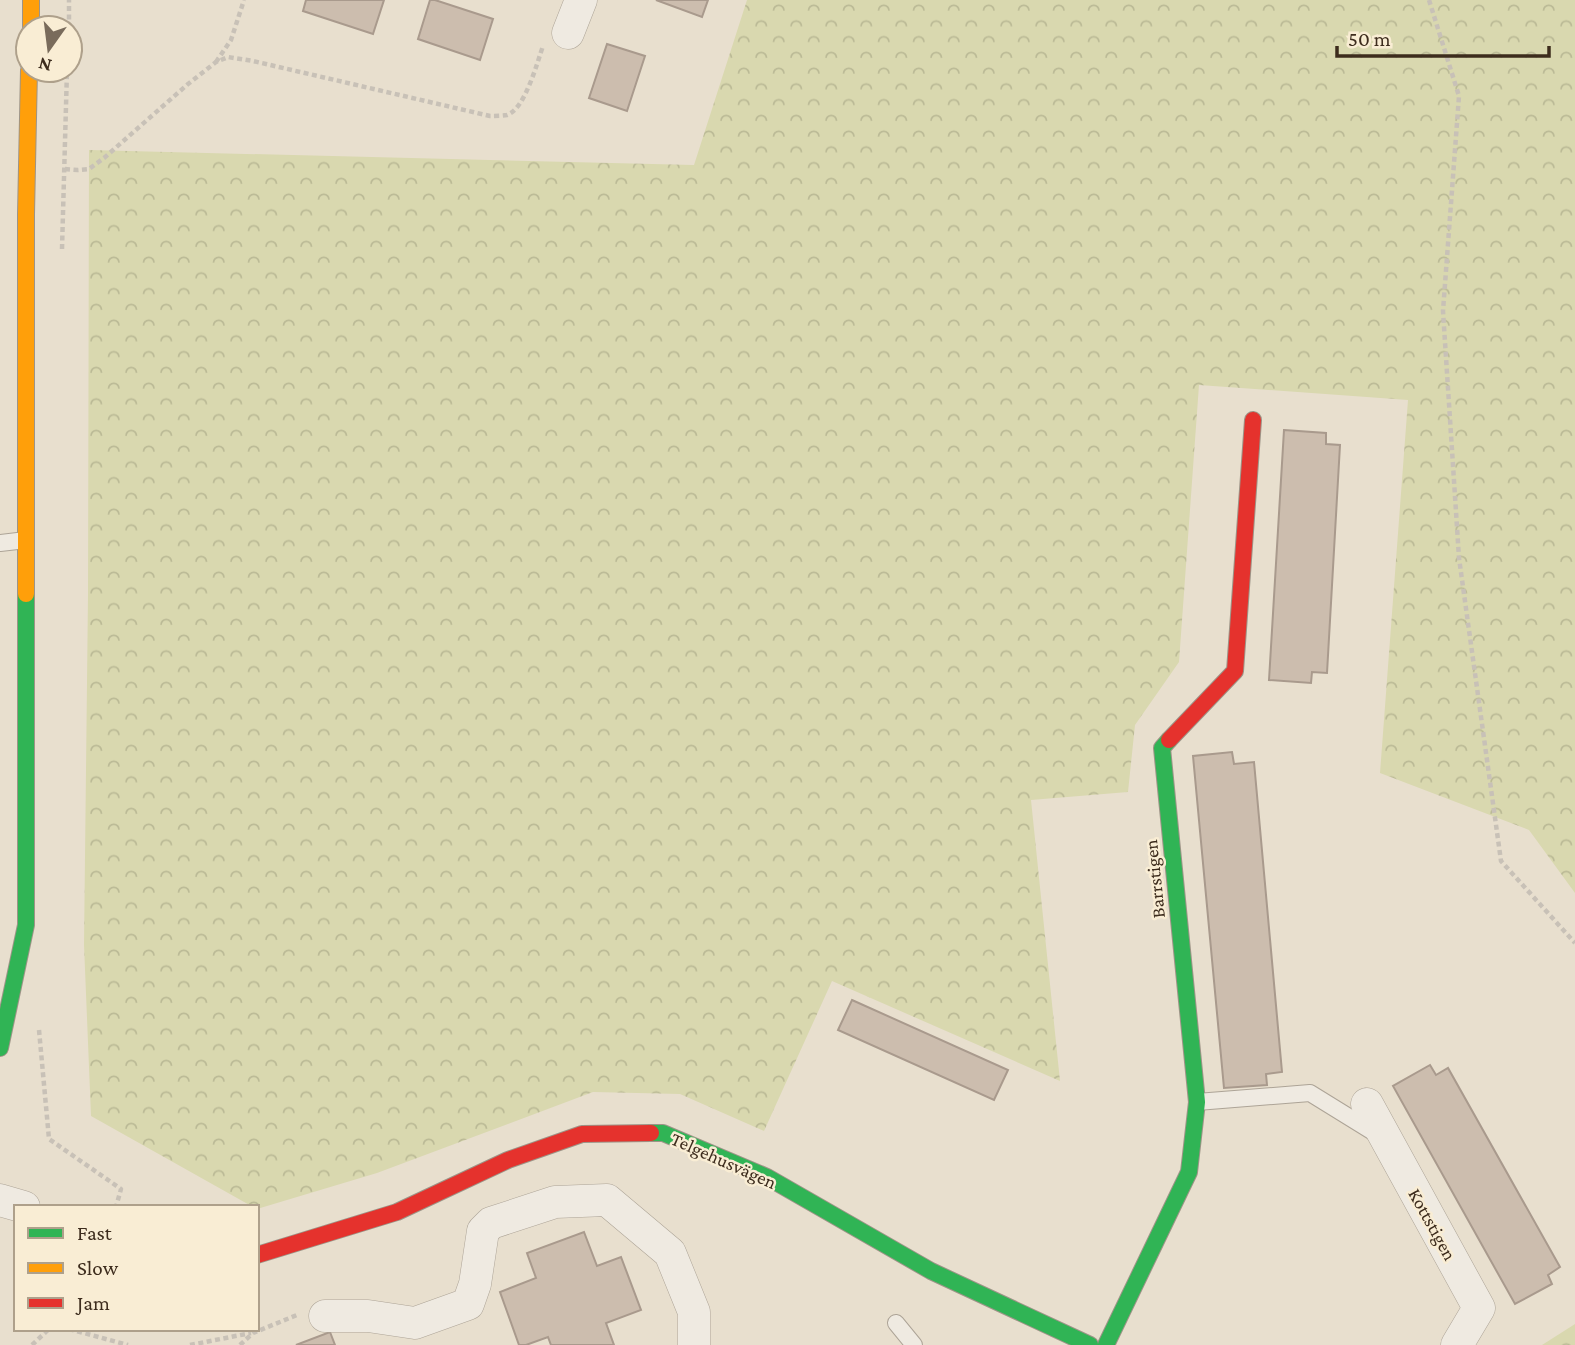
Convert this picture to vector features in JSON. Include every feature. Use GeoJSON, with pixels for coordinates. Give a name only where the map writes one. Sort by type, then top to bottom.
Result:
{"type":"FeatureCollection","features":[{"type":"Feature","properties":{"kind":"street"},"geometry":{"type":"LineString","coordinates":[[568,33],[581,0]]}},
{"type":"Feature","properties":{"kind":"street"},"geometry":{"type":"LineString","coordinates":[[0,1048],[26,925],[26,540],[13,227],[26,214],[30,84]]}},
{"type":"Feature","properties":{"kind":"street","name":"Barrstigen"},"geometry":{"type":"LineString","coordinates":[[1106,1345],[1189,1172],[1197,1102],[1162,748],[1235,671],[1253,420]]}},
{"type":"Feature","properties":{"kind":"street","name":"Kottstigen"},"geometry":{"type":"LineString","coordinates":[[1367,1104],[1479,1308],[1457,1345]]}},
{"type":"Feature","properties":{"kind":"street","name":"Telgehusvägen"},"geometry":{"type":"LineString","coordinates":[[259,1254],[397,1212],[509,1160],[582,1134],[663,1133],[767,1177],[931,1270],[1090,1345]]}},
{"type":"Feature","properties":{"kind":"street"},"geometry":{"type":"LineString","coordinates":[[0,1200],[17,1205]]}},
{"type":"Feature","properties":{"kind":"street"},"geometry":{"type":"LineString","coordinates":[[325,1316],[368,1317],[415,1323],[468,1304],[475,1284],[483,1231],[491,1223],[555,1202],[607,1200],[670,1254],[694,1312],[695,1345]]}},
{"type":"Feature","properties":{"kind":"lane"},"geometry":{"type":"LineString","coordinates":[[0,544],[26,540]]}},
{"type":"Feature","properties":{"kind":"lane"},"geometry":{"type":"LineString","coordinates":[[1197,1102],[1310,1093],[1388,1142]]}},
{"type":"Feature","properties":{"kind":"lane"},"geometry":{"type":"LineString","coordinates":[[896,1323],[915,1345]]}},
{"type":"Feature","properties":{"kind":"path"},"geometry":{"type":"LineString","coordinates":[[216,62],[231,40],[244,0]]}},
{"type":"Feature","properties":{"kind":"path"},"geometry":{"type":"LineString","coordinates":[[1429,0],[1459,96],[1443,311],[1459,558],[1501,861],[1575,943]]}},
{"type":"Feature","properties":{"kind":"path"},"geometry":{"type":"LineString","coordinates":[[65,169],[89,169],[188,84],[216,62],[228,57],[490,116],[508,115],[518,106],[525,93],[547,35],[568,33]]}},
{"type":"Feature","properties":{"kind":"path"},"geometry":{"type":"LineString","coordinates":[[65,138],[67,84]]}},
{"type":"Feature","properties":{"kind":"path"},"geometry":{"type":"LineString","coordinates":[[49,1139],[121,1189],[117,1205]]}},
{"type":"Feature","properties":{"kind":"path"},"geometry":{"type":"LineString","coordinates":[[259,1330],[297,1315],[325,1316]]}},
{"type":"Feature","properties":{"kind":"path"},"geometry":{"type":"LineString","coordinates":[[32,1345],[47,1331]]}},
{"type":"Feature","properties":{"kind":"path"},"geometry":{"type":"LineString","coordinates":[[76,1331],[128,1345]]}},
{"type":"Feature","properties":{"kind":"path"},"geometry":{"type":"LineString","coordinates":[[190,1345],[253,1332]]}},
{"type":"Feature","properties":{"kind":"path"},"geometry":{"type":"LineString","coordinates":[[240,1345],[253,1332]]}},
{"type":"Feature","properties":{"kind":"green space"},"geometry":{"type":"Polygon","coordinates":[[[747,0],[1575,0],[1575,893],[1529,830],[1380,773],[1408,400],[1199,385],[1179,662],[1135,725],[1128,792],[1031,800],[1060,1081],[832,981],[764,1131],[680,1094],[593,1092],[377,1173],[259,1208],[259,1205],[249,1205],[91,1116],[84,945],[89,150],[694,165],[747,0]]]}},
{"type":"Feature","properties":{"kind":"green space"},"geometry":{"type":"Polygon","coordinates":[[[1575,1324],[1575,1345],[1542,1345],[1575,1324]]]}},
{"type":"Feature","properties":{"kind":"building"},"geometry":{"type":"Polygon","coordinates":[[[306,0],[384,0],[373,34],[303,11],[306,0]]]}},
{"type":"Feature","properties":{"kind":"building"},"geometry":{"type":"Polygon","coordinates":[[[430,0],[493,19],[480,60],[418,39],[430,0]]]}},
{"type":"Feature","properties":{"kind":"building"},"geometry":{"type":"Polygon","coordinates":[[[656,0],[708,0],[702,17],[656,0]]]}},
{"type":"Feature","properties":{"kind":"building"},"geometry":{"type":"Polygon","coordinates":[[[607,44],[645,56],[627,111],[589,98],[607,44]]]}},
{"type":"Feature","properties":{"kind":"building"},"geometry":{"type":"Polygon","coordinates":[[[1284,430],[1326,433],[1326,444],[1340,445],[1327,673],[1312,672],[1311,683],[1269,680],[1284,430]]]}},
{"type":"Feature","properties":{"kind":"building"},"geometry":{"type":"Polygon","coordinates":[[[1232,752],[1234,764],[1254,762],[1282,1072],[1266,1074],[1267,1085],[1224,1088],[1193,756],[1232,752]]]}},
{"type":"Feature","properties":{"kind":"building"},"geometry":{"type":"Polygon","coordinates":[[[852,1000],[1008,1070],[994,1100],[838,1030],[852,1000]]]}},
{"type":"Feature","properties":{"kind":"building"},"geometry":{"type":"Polygon","coordinates":[[[1430,1065],[1436,1075],[1448,1068],[1560,1267],[1548,1275],[1552,1284],[1515,1304],[1393,1086],[1430,1065]]]}},
{"type":"Feature","properties":{"kind":"building"},"geometry":{"type":"Polygon","coordinates":[[[584,1232],[597,1266],[621,1257],[641,1310],[606,1323],[614,1345],[551,1345],[548,1337],[519,1345],[500,1292],[536,1278],[527,1253],[584,1232]]]}},
{"type":"Feature","properties":{"kind":"building"},"geometry":{"type":"Polygon","coordinates":[[[330,1332],[335,1345],[296,1345],[330,1332]]]}},
{"type":"Feature","properties":{"kind":"traffic: fast"},"geometry":{"type":"LineString","coordinates":[[0,1048],[26,925],[26,594]]}},
{"type":"Feature","properties":{"kind":"traffic: fast"},"geometry":{"type":"LineString","coordinates":[[1106,1345],[1189,1172],[1197,1102],[1162,748],[1169,740]]}},
{"type":"Feature","properties":{"kind":"traffic: fast"},"geometry":{"type":"LineString","coordinates":[[651,1133],[663,1133],[767,1177],[931,1271],[1090,1345]]}},
{"type":"Feature","properties":{"kind":"traffic: slow"},"geometry":{"type":"LineString","coordinates":[[31,0],[31,14]]}},
{"type":"Feature","properties":{"kind":"traffic: slow"},"geometry":{"type":"LineString","coordinates":[[26,594],[29,84]]}},
{"type":"Feature","properties":{"kind":"traffic: jam"},"geometry":{"type":"LineString","coordinates":[[1169,740],[1235,671],[1253,420]]}},
{"type":"Feature","properties":{"kind":"traffic: jam"},"geometry":{"type":"LineString","coordinates":[[259,1254],[397,1212],[508,1160],[582,1134],[651,1133]]}}]}
